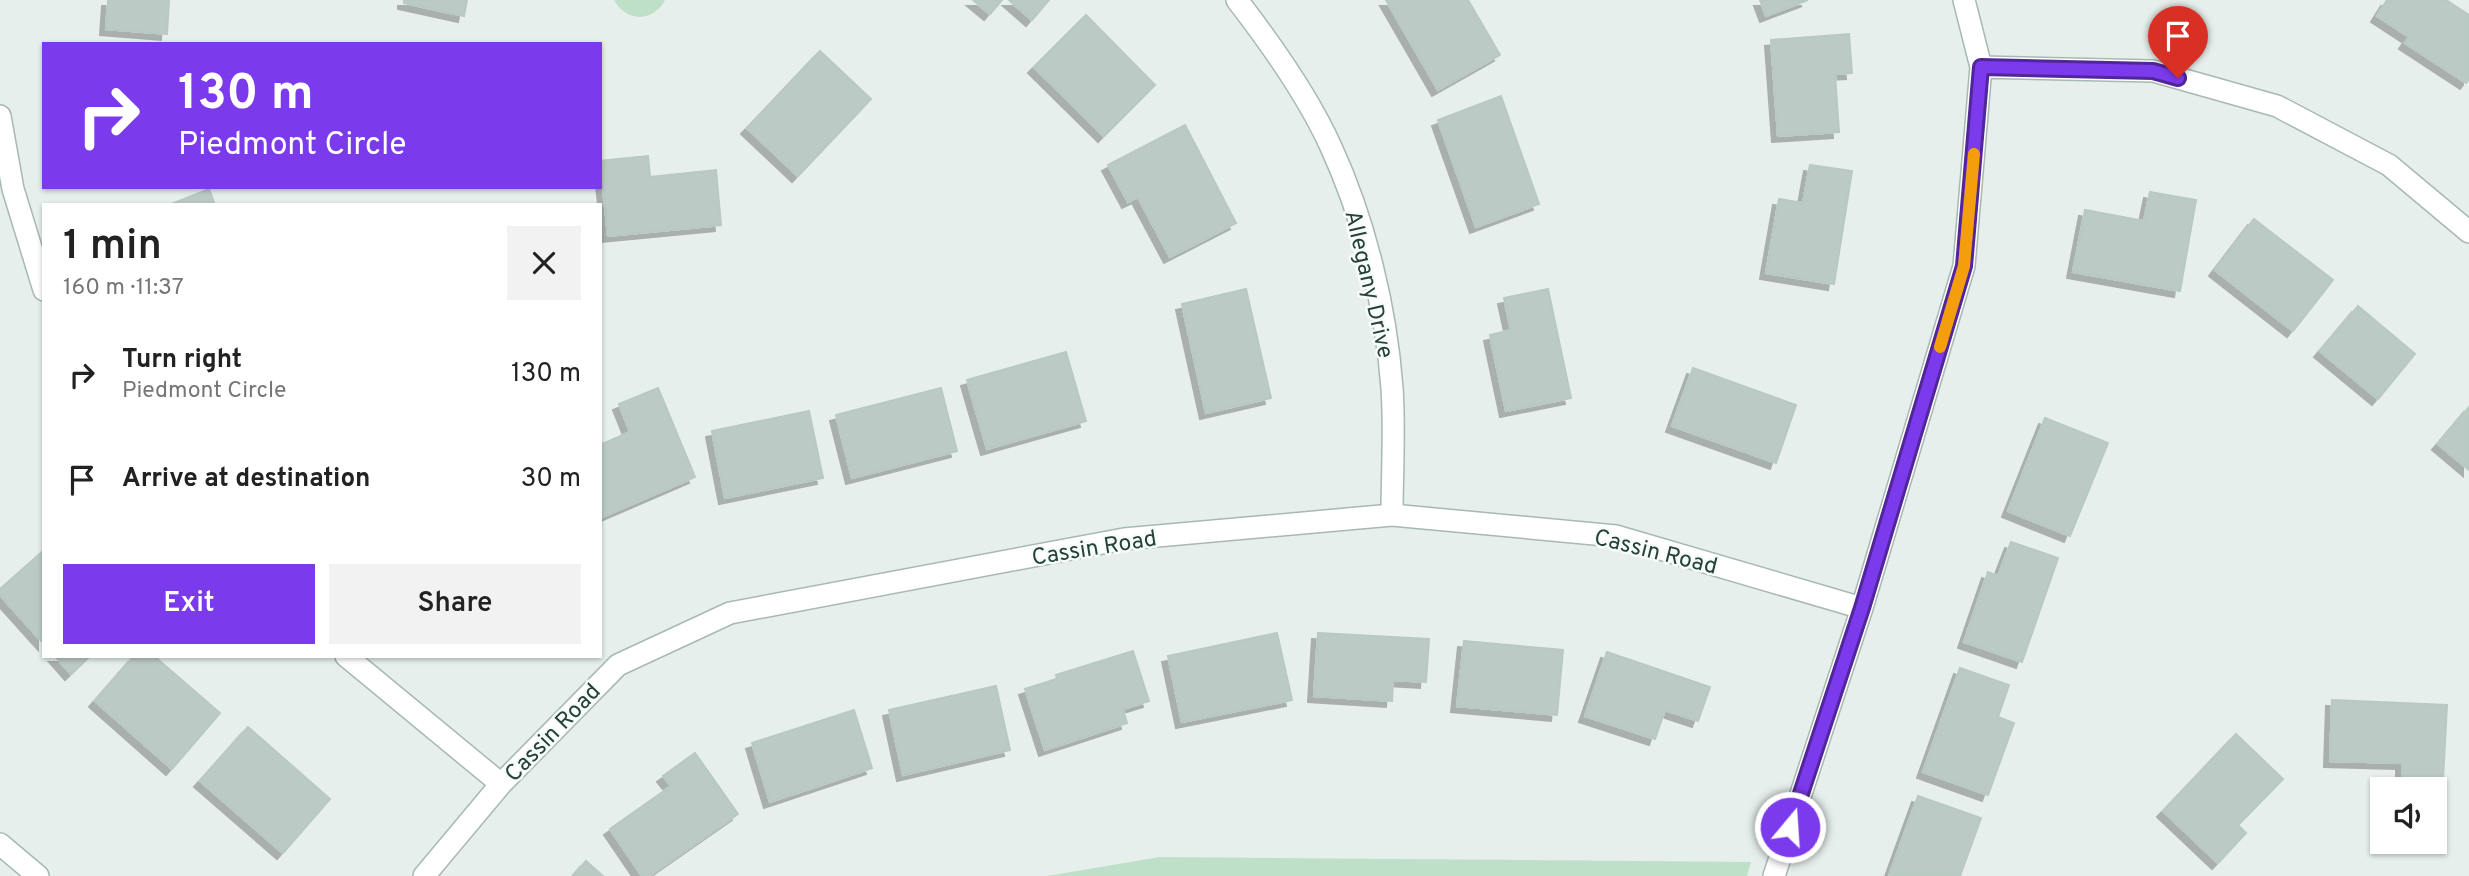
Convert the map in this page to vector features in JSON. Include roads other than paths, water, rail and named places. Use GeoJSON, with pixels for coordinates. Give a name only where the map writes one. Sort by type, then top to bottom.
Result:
{"type":"FeatureCollection","features":[{"type":"Feature","properties":{"kind":"street","name":"Allegany Drive"},"geometry":{"type":"LineString","coordinates":[[1237,0],[1293,82],[1331,146],[1360,225],[1380,305],[1392,388],[1392,515]]}},
{"type":"Feature","properties":{"kind":"street"},"geometry":{"type":"LineString","coordinates":[[1774,876],[1862,608],[1964,266],[1981,67],[1964,0]]}},
{"type":"Feature","properties":{"kind":"street"},"geometry":{"type":"LineString","coordinates":[[1981,67],[2153,71],[2277,106],[2389,165],[2469,232]]}},
{"type":"Feature","properties":{"kind":"street"},"geometry":{"type":"LineString","coordinates":[[0,116],[13,189],[42,283]]}},
{"type":"Feature","properties":{"kind":"street","name":"Cassin Road"},"geometry":{"type":"LineString","coordinates":[[424,876],[501,784],[618,665],[730,613],[1124,539],[1392,515],[1616,536],[1862,608]]}},
{"type":"Feature","properties":{"kind":"street"},"geometry":{"type":"LineString","coordinates":[[348,658],[501,784]]}},
{"type":"Feature","properties":{"kind":"street"},"geometry":{"type":"LineString","coordinates":[[0,844],[38,876]]}}]}
